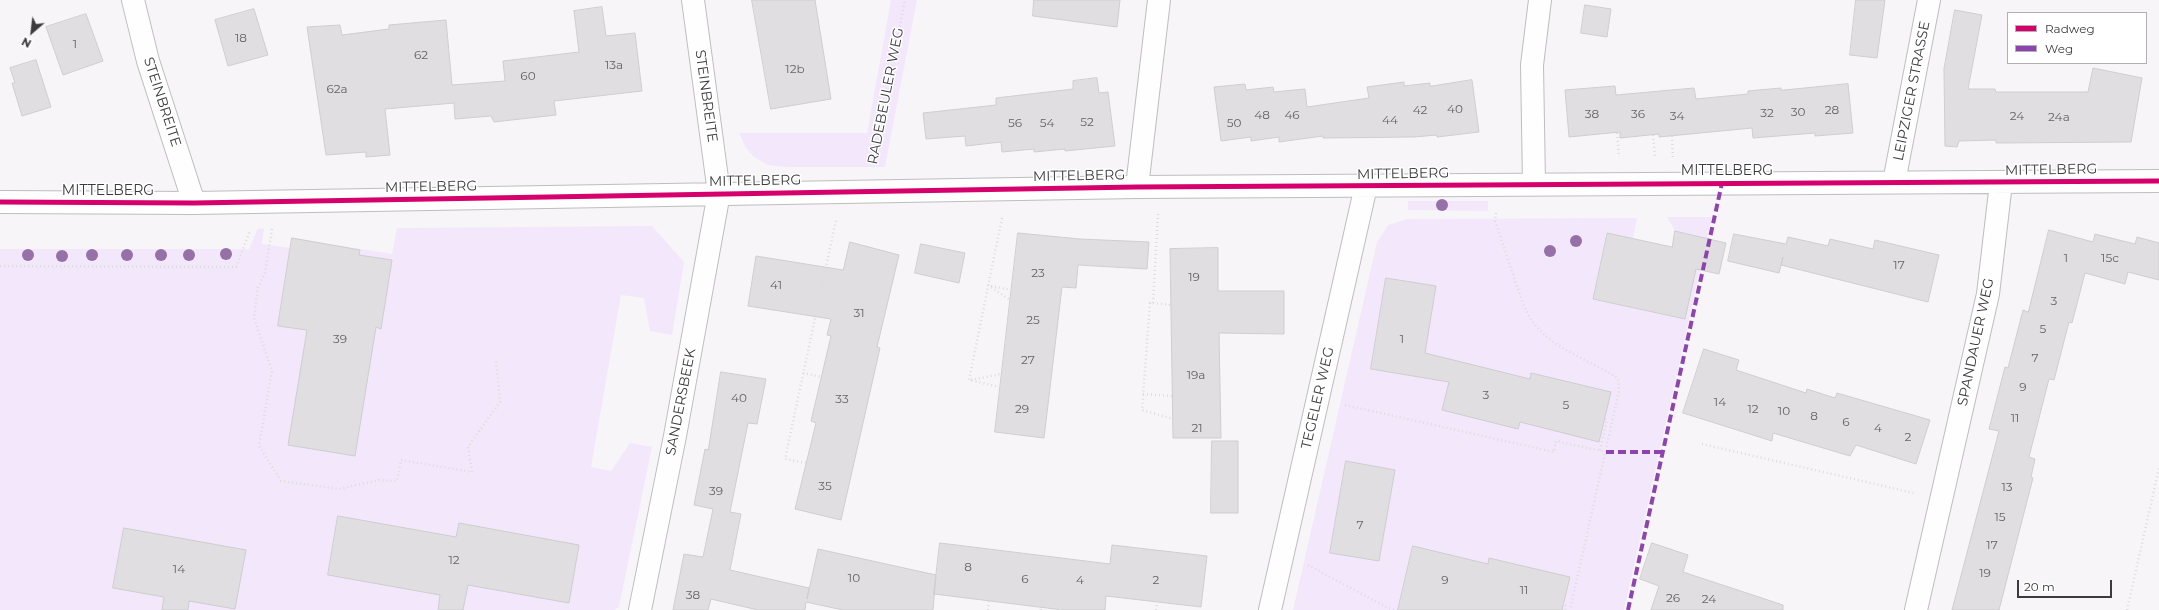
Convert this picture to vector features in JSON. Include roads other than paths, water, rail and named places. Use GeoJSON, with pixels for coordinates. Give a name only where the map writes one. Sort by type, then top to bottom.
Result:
{"type":"FeatureCollection","features":[{"type":"Feature","properties":{"kind":"street","name":"STEINBREITE"},"geometry":{"type":"LineString","coordinates":[[133,0],[148,61],[194,203]]}},
{"type":"Feature","properties":{"kind":"street","name":"STEINBREITE"},"geometry":{"type":"LineString","coordinates":[[693,0],[719,193]]}},
{"type":"Feature","properties":{"kind":"street"},"geometry":{"type":"LineString","coordinates":[[1137,188],[1159,0]]}},
{"type":"Feature","properties":{"kind":"street"},"geometry":{"type":"LineString","coordinates":[[1534,184],[1532,65],[1540,0]]}},
{"type":"Feature","properties":{"kind":"street","name":"LEIPZIGER STRASSE"},"geometry":{"type":"LineString","coordinates":[[1894,182],[1929,0]]}},
{"type":"Feature","properties":{"kind":"street","name":"MITTELBERG"},"geometry":{"type":"LineString","coordinates":[[0,202],[194,203],[719,193],[1159,187],[2159,181]]}},
{"type":"Feature","properties":{"kind":"street","name":"SPANDAUER WEG"},"geometry":{"type":"LineString","coordinates":[[1916,610],[1988,294],[2001,183]]}},
{"type":"Feature","properties":{"kind":"street","name":"TEGELER WEG"},"geometry":{"type":"LineString","coordinates":[[1270,610],[1366,186]]}},
{"type":"Feature","properties":{"kind":"street","name":"SANDERSBEEK"},"geometry":{"type":"LineString","coordinates":[[640,610],[675,436],[719,193]]}}]}
